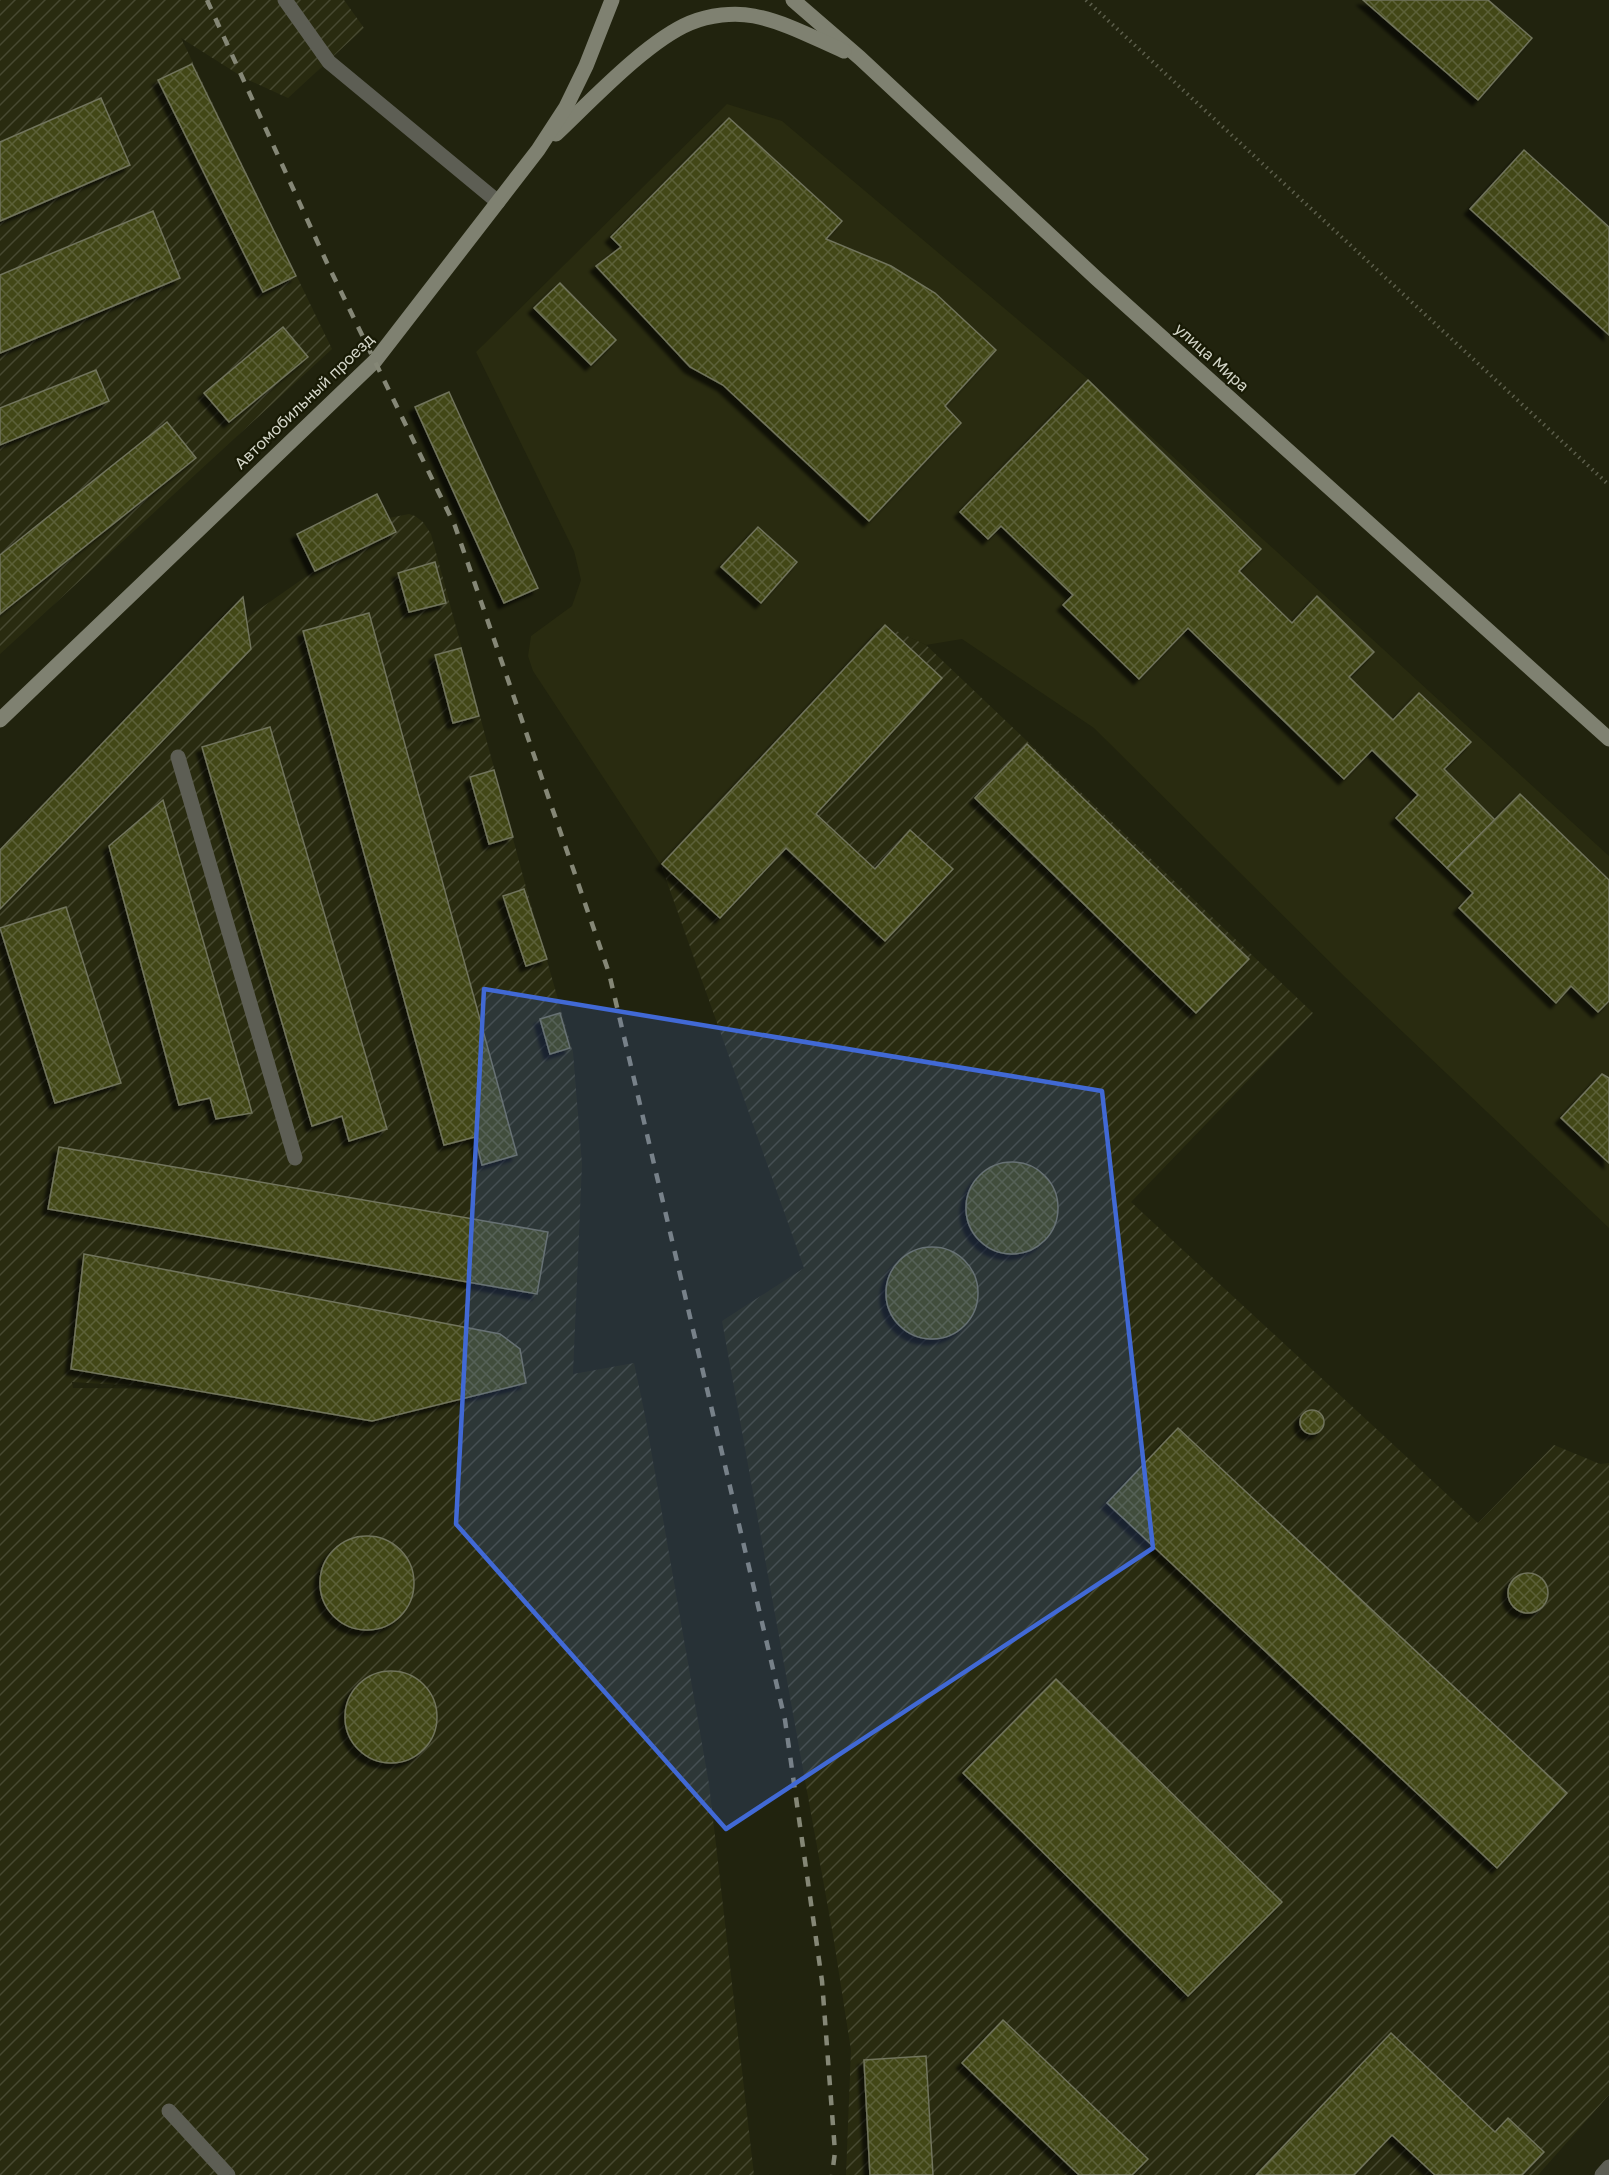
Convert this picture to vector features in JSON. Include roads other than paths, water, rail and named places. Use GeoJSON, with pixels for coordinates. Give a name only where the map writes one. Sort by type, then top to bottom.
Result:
{"type":"FeatureCollection","features":[{"type":"Feature","properties":{"kind":"main road","name":"Автомобильный проезд"},"geometry":{"type":"LineString","coordinates":[[0,720],[375,361],[538,150],[566,106],[586,66],[612,0]]}},
{"type":"Feature","properties":{"kind":"main road","name":"улица Мира"},"geometry":{"type":"LineString","coordinates":[[793,0],[860,58],[1105,286],[1609,739]]}},
{"type":"Feature","properties":{"kind":"main road"},"geometry":{"type":"LineString","coordinates":[[538,150],[658,42],[690,23],[723,15],[752,16],[782,24],[860,58]]}},
{"type":"Feature","properties":{"kind":"lane"},"geometry":{"type":"LineString","coordinates":[[285,0],[329,62],[498,202]]}},
{"type":"Feature","properties":{"kind":"lane"},"geometry":{"type":"LineString","coordinates":[[178,757],[295,1158]]}},
{"type":"Feature","properties":{"kind":"lane"},"geometry":{"type":"LineString","coordinates":[[169,2110],[228,2175]]}},
{"type":"Feature","properties":{"kind":"lane"},"geometry":{"type":"LineString","coordinates":[[1602,2175],[1609,2167]]}},
{"type":"Feature","properties":{"kind":"railway"},"geometry":{"type":"LineString","coordinates":[[207,0],[327,263],[455,526],[609,973],[785,1720],[822,1981],[835,2152],[832,2175]]}}]}
